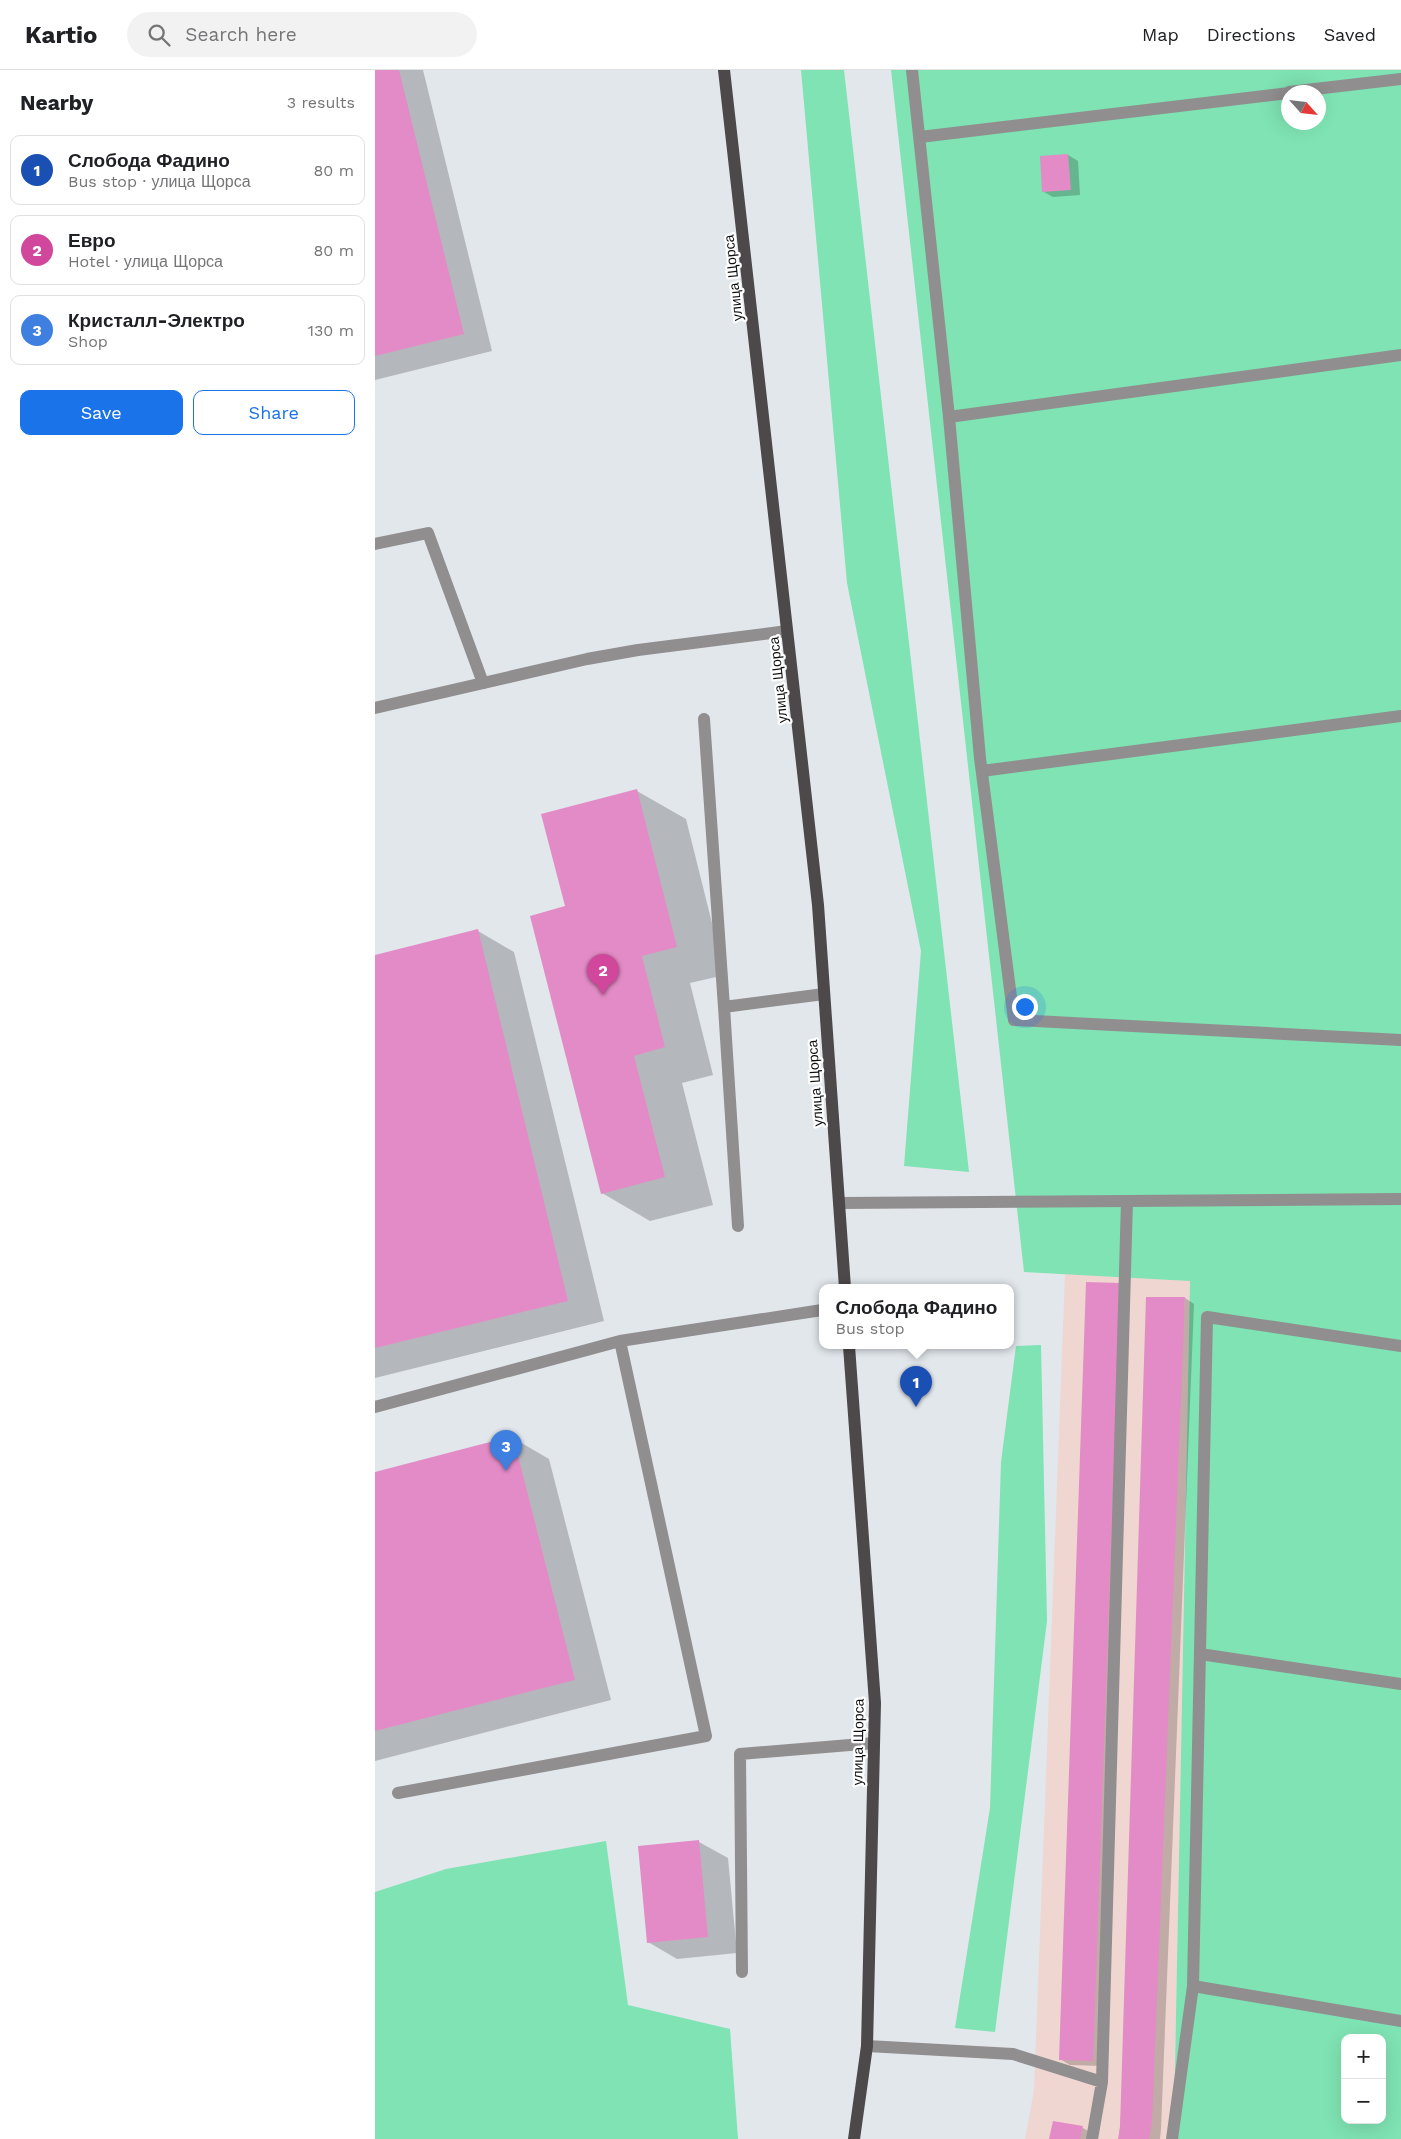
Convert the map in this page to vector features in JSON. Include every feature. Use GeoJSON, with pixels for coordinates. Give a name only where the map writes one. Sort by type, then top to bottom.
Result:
{"type":"FeatureCollection","features":[{"type":"Feature","properties":{"kind":"main road","name":"улица Щорса"},"geometry":{"type":"LineString","coordinates":[[725,70],[818,906],[845,1284]]}},
{"type":"Feature","properties":{"kind":"main road","name":"улица Щорса"},"geometry":{"type":"LineString","coordinates":[[849,1349],[875,1702],[867,2046],[854,2139]]}},
{"type":"Feature","properties":{"kind":"street"},"geometry":{"type":"LineString","coordinates":[[912,70],[949,417],[982,771],[1014,1020],[1401,1040]]}},
{"type":"Feature","properties":{"kind":"street"},"geometry":{"type":"LineString","coordinates":[[1326,88],[1401,79]]}},
{"type":"Feature","properties":{"kind":"street"},"geometry":{"type":"LineString","coordinates":[[920,138],[1281,94]]}},
{"type":"Feature","properties":{"kind":"street"},"geometry":{"type":"LineString","coordinates":[[949,417],[1401,356]]}},
{"type":"Feature","properties":{"kind":"street"},"geometry":{"type":"LineString","coordinates":[[375,544],[427,533],[483,683]]}},
{"type":"Feature","properties":{"kind":"street"},"geometry":{"type":"LineString","coordinates":[[375,708],[621,653],[787,631]]}},
{"type":"Feature","properties":{"kind":"street"},"geometry":{"type":"LineString","coordinates":[[982,771],[1401,716]]}},
{"type":"Feature","properties":{"kind":"street"},"geometry":{"type":"LineString","coordinates":[[703,719],[738,1226]]}},
{"type":"Feature","properties":{"kind":"street"},"geometry":{"type":"LineString","coordinates":[[724,1007],[824,994]]}},
{"type":"Feature","properties":{"kind":"street"},"geometry":{"type":"LineString","coordinates":[[839,1203],[1401,1199]]}},
{"type":"Feature","properties":{"kind":"street"},"geometry":{"type":"LineString","coordinates":[[1092,2139],[1101,2082],[1127,1201]]}},
{"type":"Feature","properties":{"kind":"street"},"geometry":{"type":"LineString","coordinates":[[375,1407],[621,1341],[819,1310]]}},
{"type":"Feature","properties":{"kind":"street"},"geometry":{"type":"LineString","coordinates":[[1173,2139],[1193,1986],[1207,1317],[1401,1346]]}},
{"type":"Feature","properties":{"kind":"street"},"geometry":{"type":"LineString","coordinates":[[398,1793],[706,1736],[621,1341]]}},
{"type":"Feature","properties":{"kind":"street"},"geometry":{"type":"LineString","coordinates":[[1200,1654],[1401,1684]]}},
{"type":"Feature","properties":{"kind":"street"},"geometry":{"type":"LineString","coordinates":[[742,1972],[740,1754],[874,1743]]}},
{"type":"Feature","properties":{"kind":"street"},"geometry":{"type":"LineString","coordinates":[[1193,1986],[1401,2021]]}},
{"type":"Feature","properties":{"kind":"street"},"geometry":{"type":"LineString","coordinates":[[867,2046],[1013,2054],[1101,2082]]}},
{"type":"Feature","properties":{"kind":"shaded area"},"geometry":{"type":"Polygon","coordinates":[[[1065,1274],[1190,1280],[1174,2120],[1171,2139],[1025,2139],[1034,2090],[1065,1274]]]}},
{"type":"Feature","properties":{"kind":"green space"},"geometry":{"type":"Polygon","coordinates":[[[801,70],[844,70],[969,1172],[904,1166],[921,951],[847,583],[801,70]]]}},
{"type":"Feature","properties":{"kind":"green space"},"geometry":{"type":"Polygon","coordinates":[[[891,70],[1401,70],[1401,2139],[1171,2139],[1174,2120],[1190,1281],[1024,1272],[891,70]]]}},
{"type":"Feature","properties":{"kind":"green space"},"geometry":{"type":"Polygon","coordinates":[[[1041,1345],[1047,1621],[995,2032],[955,2028],[990,1808],[1001,1462],[1016,1346],[1041,1345]]]}},
{"type":"Feature","properties":{"kind":"green space"},"geometry":{"type":"Polygon","coordinates":[[[606,1841],[628,2005],[730,2029],[738,2139],[375,2139],[375,1892],[446,1869],[606,1841]]]}},
{"type":"Feature","properties":{"kind":"building"},"geometry":{"type":"Polygon","coordinates":[[[375,70],[399,70],[464,334],[375,356],[375,70]]]}},
{"type":"Feature","properties":{"kind":"building"},"geometry":{"type":"Polygon","coordinates":[[[1068,154],[1071,190],[1042,192],[1040,156],[1068,154]]]}},
{"type":"Feature","properties":{"kind":"building"},"geometry":{"type":"Polygon","coordinates":[[[637,789],[677,947],[642,956],[665,1047],[634,1056],[665,1177],[601,1194],[530,916],[565,906],[541,814],[637,789]]]}},
{"type":"Feature","properties":{"kind":"building"},"geometry":{"type":"Polygon","coordinates":[[[478,929],[568,1301],[375,1348],[375,955],[478,929]]]}},
{"type":"Feature","properties":{"kind":"building"},"geometry":{"type":"Polygon","coordinates":[[[1086,1282],[1120,1283],[1093,2061],[1059,2060],[1086,1282]]]}},
{"type":"Feature","properties":{"kind":"building"},"geometry":{"type":"Polygon","coordinates":[[[1146,1297],[1185,1297],[1152,2123],[1149,2139],[1118,2139],[1120,2127],[1146,1297]]]}},
{"type":"Feature","properties":{"kind":"building"},"geometry":{"type":"Polygon","coordinates":[[[513,1436],[575,1680],[375,1731],[375,1472],[513,1436]]]}},
{"type":"Feature","properties":{"kind":"building"},"geometry":{"type":"Polygon","coordinates":[[[699,1840],[708,1937],[647,1943],[638,1846],[699,1840]]]}},
{"type":"Feature","properties":{"kind":"building"},"geometry":{"type":"Polygon","coordinates":[[[1053,2121],[1083,2126],[1080,2139],[1049,2139],[1053,2121]]]}},
{"type":"Feature","properties":{"kind":"place","name":"Евро"},"geometry":{"type":"Point","coordinates":[603,995]}},
{"type":"Feature","properties":{"kind":"place","name":"Слобода Фадино"},"geometry":{"type":"Point","coordinates":[916,1407]}},
{"type":"Feature","properties":{"kind":"place","name":"Кристалл-Электро"},"geometry":{"type":"Point","coordinates":[506,1471]}}]}
